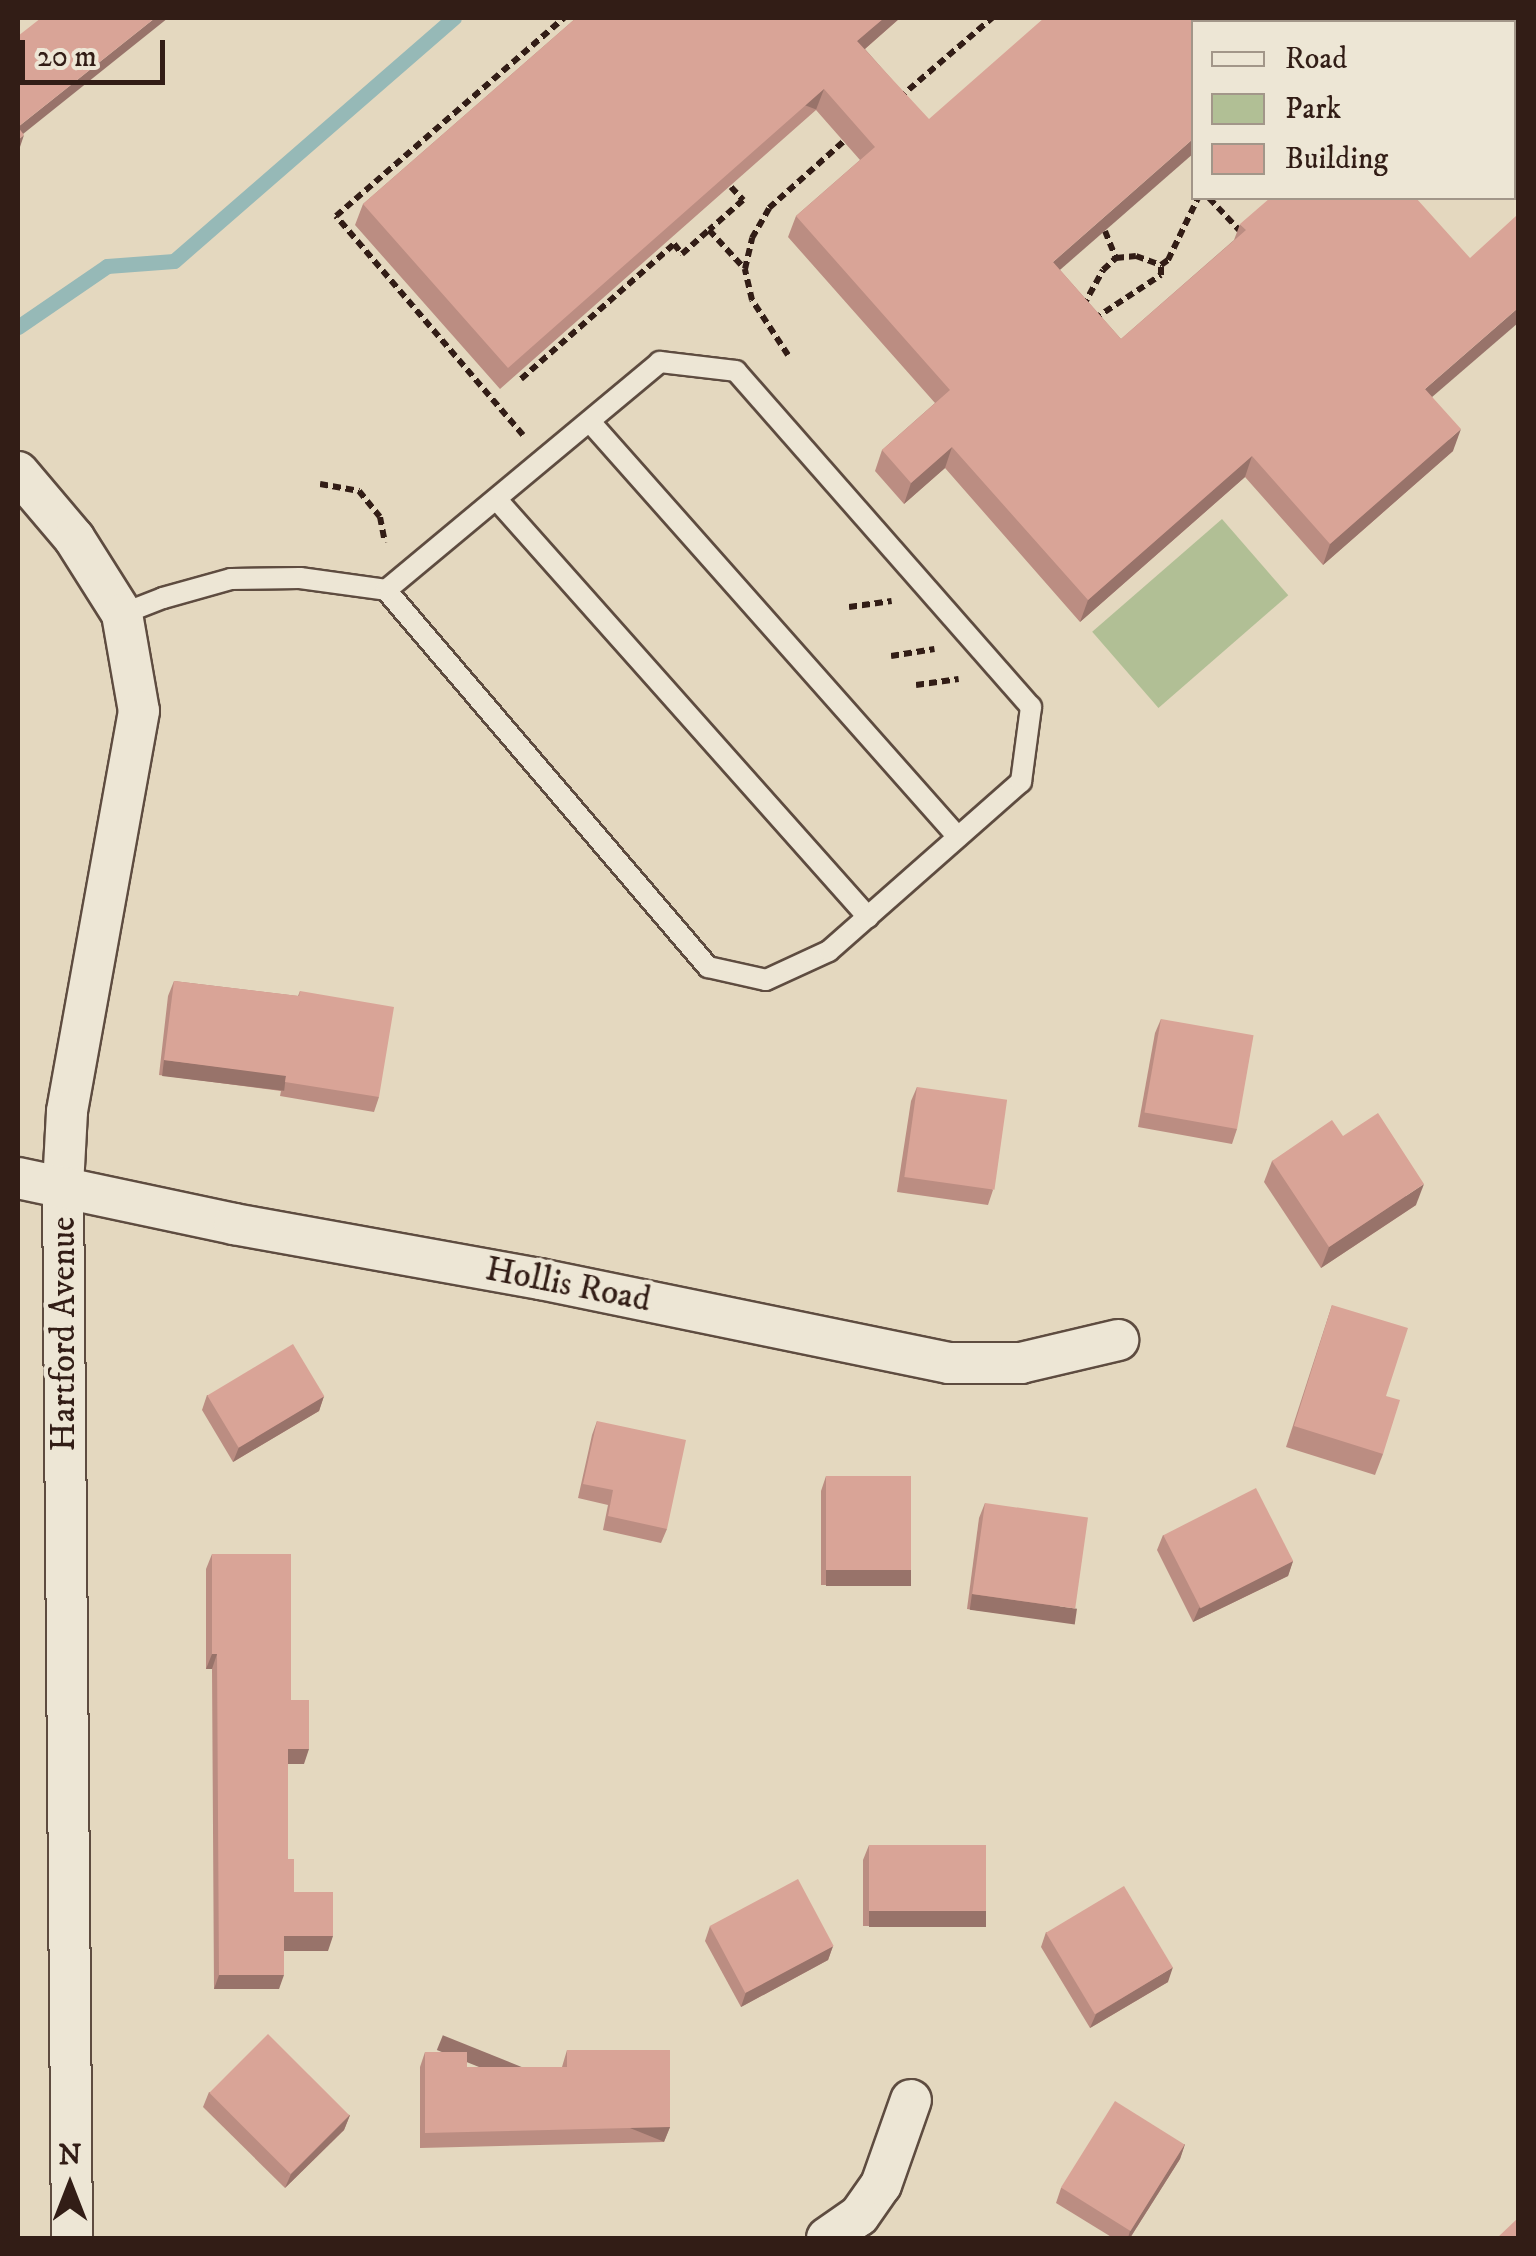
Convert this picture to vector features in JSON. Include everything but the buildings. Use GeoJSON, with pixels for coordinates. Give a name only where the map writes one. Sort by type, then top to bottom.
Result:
{"type":"FeatureCollection","features":[{"type":"Feature","properties":{"kind":"street","name":"Hartford Avenue"},"geometry":{"type":"LineString","coordinates":[[18,472],[74,538],[122,614],[139,711],[67,1112],[63,1187],[72,2238]]}},
{"type":"Feature","properties":{"kind":"street","name":"Hollis Road"},"geometry":{"type":"LineString","coordinates":[[18,1178],[949,1362],[1040,1360],[1118,1340]]}},
{"type":"Feature","properties":{"kind":"street"},"geometry":{"type":"LineString","coordinates":[[827,2238],[859,2216],[881,2185],[910,2100]]}},
{"type":"Feature","properties":{"kind":"lane"},"geometry":{"type":"LineString","coordinates":[[122,614],[162,598],[231,579],[300,578],[386,590],[708,967],[766,980],[829,951],[1022,782],[1031,707],[736,372],[660,362],[498,501],[386,590]]}},
{"type":"Feature","properties":{"kind":"lane"},"geometry":{"type":"LineString","coordinates":[[591,423],[958,838]]}},
{"type":"Feature","properties":{"kind":"lane"},"geometry":{"type":"LineString","coordinates":[[498,501],[868,916]]}},
{"type":"Feature","properties":{"kind":"path"},"geometry":{"type":"LineString","coordinates":[[524,436],[336,216],[564,18]]}},
{"type":"Feature","properties":{"kind":"path"},"geometry":{"type":"LineString","coordinates":[[891,106],[992,18]]}},
{"type":"Feature","properties":{"kind":"path"},"geometry":{"type":"LineString","coordinates":[[788,355],[752,300],[745,269],[752,238],[769,208],[844,141]]}},
{"type":"Feature","properties":{"kind":"path"},"geometry":{"type":"LineString","coordinates":[[521,380],[672,242],[682,254],[742,200],[731,187]]}},
{"type":"Feature","properties":{"kind":"path"},"geometry":{"type":"LineString","coordinates":[[1080,324],[1114,310],[1153,283],[1197,200]]}},
{"type":"Feature","properties":{"kind":"path"},"geometry":{"type":"LineString","coordinates":[[1211,200],[1244,235]]}},
{"type":"Feature","properties":{"kind":"path"},"geometry":{"type":"LineString","coordinates":[[709,230],[745,269]]}},
{"type":"Feature","properties":{"kind":"path"},"geometry":{"type":"LineString","coordinates":[[1106,231],[1116,258]]}},
{"type":"Feature","properties":{"kind":"path"},"geometry":{"type":"LineString","coordinates":[[1082,310],[1084,297],[1116,258],[1136,256],[1161,265]]}},
{"type":"Feature","properties":{"kind":"path"},"geometry":{"type":"LineString","coordinates":[[320,484],[359,490],[380,517],[385,542]]}},
{"type":"Feature","properties":{"kind":"green space"},"geometry":{"type":"Polygon","coordinates":[[[1222,519],[1288,595],[1158,708],[1092,632],[1222,519]]]}},
{"type":"Feature","properties":{"kind":"waterway"},"geometry":{"type":"LineString","coordinates":[[18,327],[107,266],[174,261],[454,18]]}}]}
